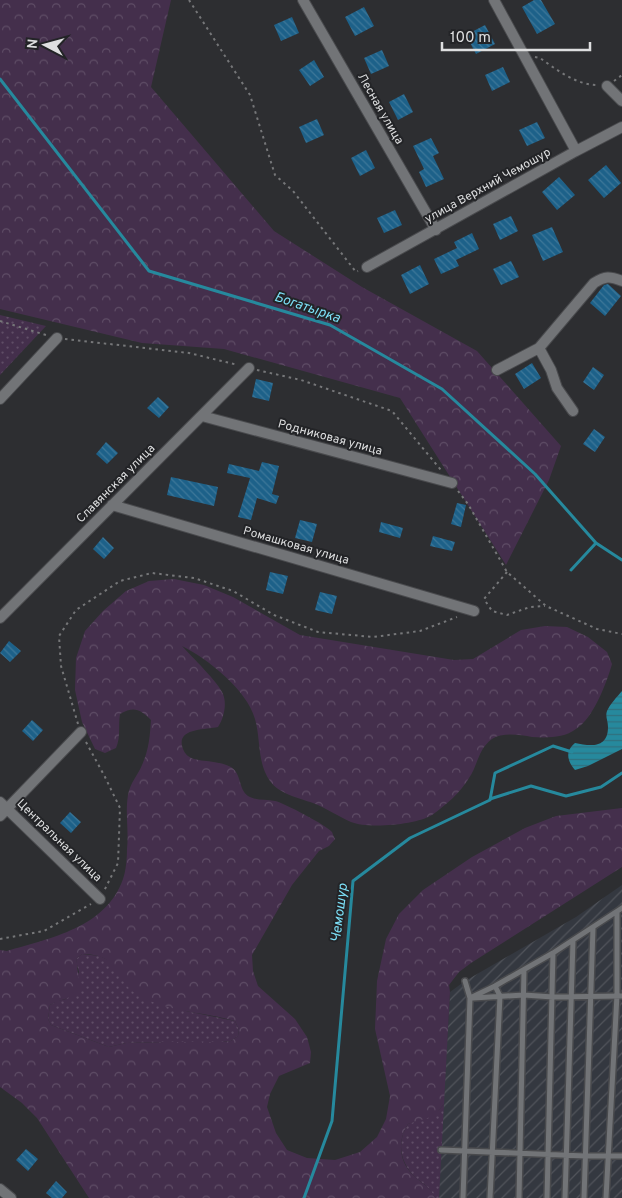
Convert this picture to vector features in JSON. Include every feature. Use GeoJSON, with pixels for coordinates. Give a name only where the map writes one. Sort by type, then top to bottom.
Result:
{"type":"FeatureCollection","features":[{"type":"Feature","properties":{"kind":"street","name":"Лесная улица"},"geometry":{"type":"LineString","coordinates":[[303,0],[436,230]]}},
{"type":"Feature","properties":{"kind":"street"},"geometry":{"type":"LineString","coordinates":[[494,0],[576,151]]}},
{"type":"Feature","properties":{"kind":"street"},"geometry":{"type":"LineString","coordinates":[[607,86],[622,101]]}},
{"type":"Feature","properties":{"kind":"street","name":"улица Верхний Чемошур"},"geometry":{"type":"LineString","coordinates":[[368,267],[622,127]]}},
{"type":"Feature","properties":{"kind":"street"},"geometry":{"type":"LineString","coordinates":[[497,370],[539,348],[594,283],[603,277],[611,276],[622,281]]}},
{"type":"Feature","properties":{"kind":"street"},"geometry":{"type":"LineString","coordinates":[[0,399],[57,338]]}},
{"type":"Feature","properties":{"kind":"street"},"geometry":{"type":"LineString","coordinates":[[539,348],[557,388],[573,411]]}},
{"type":"Feature","properties":{"kind":"street","name":"Славянская улица"},"geometry":{"type":"LineString","coordinates":[[0,618],[249,368]]}},
{"type":"Feature","properties":{"kind":"street","name":"Родниковая улица"},"geometry":{"type":"LineString","coordinates":[[202,416],[452,483]]}},
{"type":"Feature","properties":{"kind":"street","name":"Ромашковая улица"},"geometry":{"type":"LineString","coordinates":[[112,505],[474,611]]}},
{"type":"Feature","properties":{"kind":"street"},"geometry":{"type":"LineString","coordinates":[[2,809],[81,732]]}},
{"type":"Feature","properties":{"kind":"street","name":"Центральная улица"},"geometry":{"type":"LineString","coordinates":[[2,809],[100,899]]}},
{"type":"Feature","properties":{"kind":"street"},"geometry":{"type":"LineString","coordinates":[[0,1189],[11,1198]]}},
{"type":"Feature","properties":{"kind":"lane"},"geometry":{"type":"LineString","coordinates":[[470,998],[553,953],[622,908]]}},
{"type":"Feature","properties":{"kind":"lane"},"geometry":{"type":"LineString","coordinates":[[606,1198],[619,996],[617,912]]}},
{"type":"Feature","properties":{"kind":"lane"},"geometry":{"type":"LineString","coordinates":[[584,1198],[593,928]]}},
{"type":"Feature","properties":{"kind":"lane"},"geometry":{"type":"LineString","coordinates":[[565,1198],[573,940]]}},
{"type":"Feature","properties":{"kind":"lane"},"geometry":{"type":"LineString","coordinates":[[547,1198],[553,953]]}},
{"type":"Feature","properties":{"kind":"lane"},"geometry":{"type":"LineString","coordinates":[[519,1198],[524,970]]}},
{"type":"Feature","properties":{"kind":"lane"},"geometry":{"type":"LineString","coordinates":[[463,1198],[470,998],[465,981]]}},
{"type":"Feature","properties":{"kind":"lane"},"geometry":{"type":"LineString","coordinates":[[490,1198],[500,996],[495,986]]}},
{"type":"Feature","properties":{"kind":"lane"},"geometry":{"type":"LineString","coordinates":[[470,998],[524,995],[553,997],[619,996]]}},
{"type":"Feature","properties":{"kind":"lane"},"geometry":{"type":"LineString","coordinates":[[441,1150],[567,1156],[622,1156]]}},
{"type":"Feature","properties":{"kind":"path"},"geometry":{"type":"LineString","coordinates":[[189,0],[250,95],[275,175],[293,191],[356,272],[368,267]]}},
{"type":"Feature","properties":{"kind":"path"},"geometry":{"type":"LineString","coordinates":[[524,55],[540,58],[564,75],[592,85],[607,86],[622,75]]}},
{"type":"Feature","properties":{"kind":"path"},"geometry":{"type":"LineString","coordinates":[[507,572],[484,599],[492,611],[507,615],[530,607],[546,606]]}},
{"type":"Feature","properties":{"kind":"path"},"geometry":{"type":"LineString","coordinates":[[0,939],[44,931],[100,899],[118,863],[120,808],[81,732],[61,666],[59,636],[76,610],[120,581],[152,573],[194,578],[233,591],[274,615],[318,632],[373,637],[420,631],[474,611]]}},
{"type":"Feature","properties":{"kind":"shaded area"},"geometry":{"type":"Polygon","coordinates":[[[622,885],[622,1198],[438,1198],[450,992],[465,981],[576,917],[622,885]]]}},
{"type":"Feature","properties":{"kind":"green space"},"geometry":{"type":"Polygon","coordinates":[[[0,0],[171,0],[151,87],[274,231],[362,287],[477,351],[561,446],[549,480],[506,565],[400,398],[224,349],[142,343],[0,309],[0,0]]]}},
{"type":"Feature","properties":{"kind":"green space"},"geometry":{"type":"Polygon","coordinates":[[[0,315],[46,326],[0,375],[0,315]]]}},
{"type":"Feature","properties":{"kind":"green space"},"geometry":{"type":"Polygon","coordinates":[[[174,579],[204,585],[233,597],[300,635],[454,660],[473,659],[521,630],[545,626],[567,627],[588,637],[607,652],[612,664],[603,690],[594,709],[576,729],[555,737],[501,735],[496,737],[484,747],[472,773],[461,789],[432,815],[415,821],[392,825],[369,825],[351,822],[318,805],[284,792],[274,785],[263,767],[255,719],[244,697],[225,676],[182,646],[216,683],[223,694],[225,702],[223,715],[218,727],[192,731],[183,737],[183,749],[186,754],[194,759],[231,767],[237,774],[243,790],[248,796],[275,801],[295,810],[328,829],[332,832],[335,839],[329,846],[319,851],[292,885],[252,955],[253,971],[258,986],[295,1019],[307,1037],[311,1052],[310,1063],[279,1076],[270,1094],[267,1107],[276,1133],[287,1150],[307,1158],[335,1160],[360,1152],[377,1137],[386,1119],[390,1096],[375,1029],[377,981],[386,939],[399,914],[423,890],[472,857],[525,828],[556,816],[622,808],[622,867],[471,963],[459,972],[449,985],[444,1104],[434,1116],[408,1124],[404,1130],[401,1144],[402,1157],[408,1169],[428,1188],[435,1198],[89,1198],[37,1118],[22,1103],[0,1087],[0,950],[7,951],[41,941],[90,920],[104,909],[115,896],[124,876],[128,795],[146,754],[151,720],[140,711],[133,709],[120,714],[116,748],[105,753],[95,749],[82,722],[75,690],[76,658],[85,631],[103,611],[126,591],[149,581],[174,579]],[[82,954],[77,958],[80,990],[50,1005],[48,1019],[51,1025],[109,1047],[126,1043],[222,1042],[231,1041],[238,1036],[239,1030],[235,1021],[161,1005],[138,995],[124,982],[111,963],[95,955],[82,954]]]}},
{"type":"Feature","properties":{"kind":"green space"},"geometry":{"type":"Polygon","coordinates":[[[82,954],[100,956],[110,961],[119,972],[186,1011],[235,1021],[239,1030],[238,1036],[231,1041],[222,1042],[126,1043],[109,1047],[51,1025],[48,1019],[50,1005],[66,999],[79,972],[77,958],[82,954]]]}},
{"type":"Feature","properties":{"kind":"green space"},"geometry":{"type":"Polygon","coordinates":[[[444,1104],[439,1198],[435,1198],[429,1189],[406,1166],[401,1145],[404,1131],[408,1124],[436,1112],[444,1104]]]}},
{"type":"Feature","properties":{"kind":"water"},"geometry":{"type":"Polygon","coordinates":[[[622,691],[622,749],[588,766],[575,770],[568,756],[570,749],[575,743],[592,745],[602,743],[607,734],[607,711],[622,691]]]}},
{"type":"Feature","properties":{"kind":"building"},"geometry":{"type":"Polygon","coordinates":[[[534,0],[541,0],[555,24],[537,34],[522,7],[534,0]]]}},
{"type":"Feature","properties":{"kind":"building"},"geometry":{"type":"Polygon","coordinates":[[[364,7],[374,26],[355,36],[345,17],[364,7]]]}},
{"type":"Feature","properties":{"kind":"building"},"geometry":{"type":"Polygon","coordinates":[[[292,17],[299,33],[281,41],[274,25],[292,17]]]}},
{"type":"Feature","properties":{"kind":"building"},"geometry":{"type":"Polygon","coordinates":[[[485,25],[495,44],[476,54],[466,35],[485,25]]]}},
{"type":"Feature","properties":{"kind":"building"},"geometry":{"type":"Polygon","coordinates":[[[382,50],[389,66],[371,74],[364,58],[382,50]]]}},
{"type":"Feature","properties":{"kind":"building"},"geometry":{"type":"Polygon","coordinates":[[[314,60],[324,77],[310,86],[299,70],[314,60]]]}},
{"type":"Feature","properties":{"kind":"building"},"geometry":{"type":"Polygon","coordinates":[[[503,67],[510,82],[492,91],[485,75],[503,67]]]}},
{"type":"Feature","properties":{"kind":"building"},"geometry":{"type":"Polygon","coordinates":[[[404,94],[413,112],[398,120],[389,102],[404,94]]]}},
{"type":"Feature","properties":{"kind":"building"},"geometry":{"type":"Polygon","coordinates":[[[317,119],[324,135],[306,143],[299,127],[317,119]]]}},
{"type":"Feature","properties":{"kind":"building"},"geometry":{"type":"Polygon","coordinates":[[[537,122],[545,138],[527,146],[519,130],[537,122]]]}},
{"type":"Feature","properties":{"kind":"building"},"geometry":{"type":"Polygon","coordinates":[[[431,138],[439,153],[433,156],[444,179],[426,187],[419,172],[424,169],[413,146],[431,138]]]}},
{"type":"Feature","properties":{"kind":"building"},"geometry":{"type":"Polygon","coordinates":[[[366,150],[375,168],[360,176],[351,158],[366,150]]]}},
{"type":"Feature","properties":{"kind":"building"},"geometry":{"type":"Polygon","coordinates":[[[606,165],[621,183],[604,198],[588,180],[606,165]]]}},
{"type":"Feature","properties":{"kind":"building"},"geometry":{"type":"Polygon","coordinates":[[[559,177],[575,195],[557,210],[542,192],[559,177]]]}},
{"type":"Feature","properties":{"kind":"building"},"geometry":{"type":"Polygon","coordinates":[[[395,210],[402,225],[384,233],[377,218],[395,210]]]}},
{"type":"Feature","properties":{"kind":"building"},"geometry":{"type":"Polygon","coordinates":[[[511,216],[518,231],[500,240],[493,224],[511,216]]]}},
{"type":"Feature","properties":{"kind":"building"},"geometry":{"type":"Polygon","coordinates":[[[552,227],[563,252],[543,261],[532,235],[552,227]]]}},
{"type":"Feature","properties":{"kind":"building"},"geometry":{"type":"Polygon","coordinates":[[[472,233],[479,249],[456,260],[459,266],[441,274],[434,259],[457,248],[454,242],[472,233]]]}},
{"type":"Feature","properties":{"kind":"building"},"geometry":{"type":"Polygon","coordinates":[[[511,261],[519,277],[501,285],[493,269],[511,261]]]}},
{"type":"Feature","properties":{"kind":"building"},"geometry":{"type":"Polygon","coordinates":[[[420,265],[429,284],[410,294],[401,275],[420,265]]]}},
{"type":"Feature","properties":{"kind":"building"},"geometry":{"type":"Polygon","coordinates":[[[608,284],[621,296],[605,316],[590,303],[604,285],[608,284]]]}},
{"type":"Feature","properties":{"kind":"building"},"geometry":{"type":"Polygon","coordinates":[[[532,363],[541,378],[524,389],[515,374],[532,363]]]}},
{"type":"Feature","properties":{"kind":"building"},"geometry":{"type":"Polygon","coordinates":[[[593,367],[604,375],[594,390],[583,382],[593,367]]]}},
{"type":"Feature","properties":{"kind":"building"},"geometry":{"type":"Polygon","coordinates":[[[256,379],[273,383],[269,401],[252,397],[256,379]]]}},
{"type":"Feature","properties":{"kind":"building"},"geometry":{"type":"Polygon","coordinates":[[[158,397],[169,407],[159,418],[147,408],[158,397]]]}},
{"type":"Feature","properties":{"kind":"building"},"geometry":{"type":"Polygon","coordinates":[[[594,429],[605,437],[595,452],[583,444],[594,429]]]}},
{"type":"Feature","properties":{"kind":"building"},"geometry":{"type":"Polygon","coordinates":[[[106,442],[118,453],[107,464],[96,454],[106,442]]]}},
{"type":"Feature","properties":{"kind":"building"},"geometry":{"type":"Polygon","coordinates":[[[262,462],[279,466],[272,494],[279,496],[276,504],[257,498],[251,520],[238,517],[250,478],[227,473],[229,464],[259,471],[262,462]]]}},
{"type":"Feature","properties":{"kind":"building"},"geometry":{"type":"Polygon","coordinates":[[[171,477],[218,487],[214,506],[167,495],[171,477]]]}},
{"type":"Feature","properties":{"kind":"building"},"geometry":{"type":"Polygon","coordinates":[[[457,503],[466,505],[461,527],[451,524],[457,503]]]}},
{"type":"Feature","properties":{"kind":"building"},"geometry":{"type":"Polygon","coordinates":[[[300,520],[317,524],[312,542],[295,538],[300,520]]]}},
{"type":"Feature","properties":{"kind":"building"},"geometry":{"type":"Polygon","coordinates":[[[381,522],[403,528],[400,538],[379,532],[381,522]]]}},
{"type":"Feature","properties":{"kind":"building"},"geometry":{"type":"Polygon","coordinates":[[[433,536],[455,542],[452,551],[430,546],[433,536]]]}},
{"type":"Feature","properties":{"kind":"building"},"geometry":{"type":"Polygon","coordinates":[[[103,537],[114,548],[104,559],[93,549],[103,537]]]}},
{"type":"Feature","properties":{"kind":"building"},"geometry":{"type":"Polygon","coordinates":[[[270,572],[288,576],[283,594],[266,590],[270,572]]]}},
{"type":"Feature","properties":{"kind":"building"},"geometry":{"type":"Polygon","coordinates":[[[320,592],[337,596],[332,614],[315,610],[320,592]]]}},
{"type":"Feature","properties":{"kind":"building"},"geometry":{"type":"Polygon","coordinates":[[[9,641],[21,651],[10,662],[0,653],[9,641]]]}},
{"type":"Feature","properties":{"kind":"building"},"geometry":{"type":"Polygon","coordinates":[[[32,720],[43,730],[33,741],[22,731],[32,720]]]}},
{"type":"Feature","properties":{"kind":"building"},"geometry":{"type":"Polygon","coordinates":[[[70,812],[81,822],[71,833],[60,823],[70,812]]]}},
{"type":"Feature","properties":{"kind":"building"},"geometry":{"type":"Polygon","coordinates":[[[26,1149],[38,1159],[28,1171],[16,1160],[26,1149]]]}},
{"type":"Feature","properties":{"kind":"building"},"geometry":{"type":"Polygon","coordinates":[[[56,1181],[67,1192],[62,1198],[52,1198],[46,1193],[56,1181]]]}},
{"type":"Feature","properties":{"kind":"waterway","name":"Богатырка"},"geometry":{"type":"LineString","coordinates":[[0,79],[149,271],[330,325],[442,389],[535,474],[596,543],[622,560]]}},
{"type":"Feature","properties":{"kind":"waterway"},"geometry":{"type":"LineString","coordinates":[[571,570],[596,543]]}},
{"type":"Feature","properties":{"kind":"waterway","name":"Чемошур"},"geometry":{"type":"LineString","coordinates":[[304,1198],[332,1121],[353,881],[410,838],[490,800],[495,773],[553,746],[572,752]]}},
{"type":"Feature","properties":{"kind":"waterway"},"geometry":{"type":"LineString","coordinates":[[490,799],[531,786],[566,796],[601,787],[622,773]]}}]}
